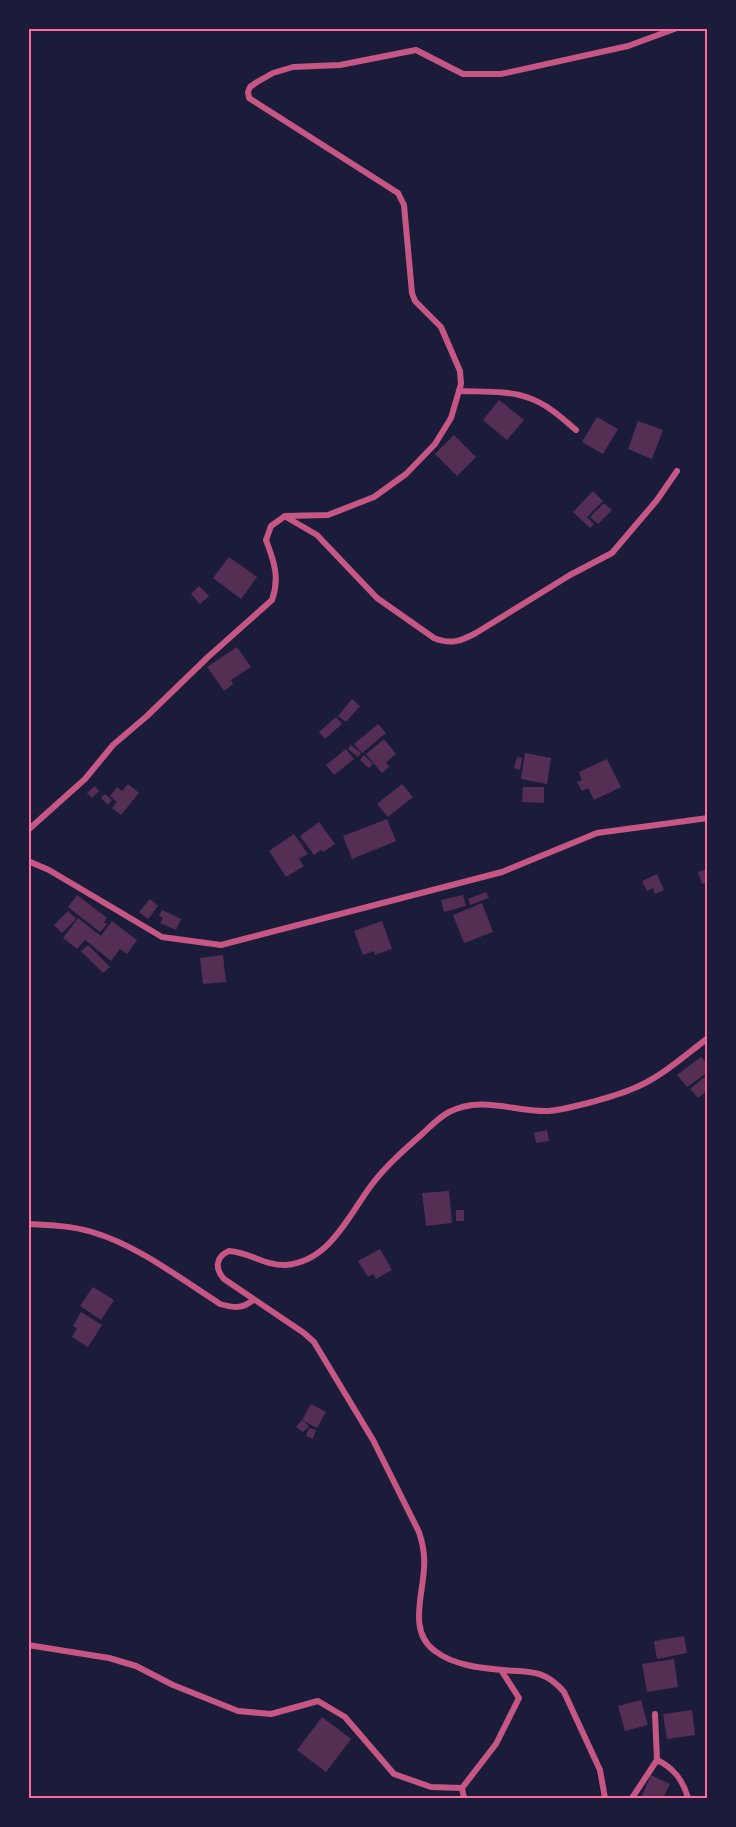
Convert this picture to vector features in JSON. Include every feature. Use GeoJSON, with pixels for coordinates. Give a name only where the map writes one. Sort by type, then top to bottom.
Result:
{"type":"FeatureCollection","features":[{"type":"Feature","properties":{"kind":"street"},"geometry":{"type":"LineString","coordinates":[[28,830],[85,779],[112,745],[147,716],[272,600],[277,586],[276,565],[266,540],[272,526],[285,516],[328,515],[374,497],[406,474],[435,444],[451,418],[461,384],[460,371],[441,327],[415,301],[412,293],[404,206],[398,193],[249,98],[250,87],[273,73],[293,68],[340,66],[416,50],[463,74],[501,74],[628,46],[678,28]]}},
{"type":"Feature","properties":{"kind":"street"},"geometry":{"type":"LineString","coordinates":[[459,391],[517,394],[531,398],[576,430]]}},
{"type":"Feature","properties":{"kind":"street"},"geometry":{"type":"LineString","coordinates":[[285,516],[317,535],[377,598],[434,639],[452,643],[476,633],[570,575],[612,553],[657,500],[677,471]]}},
{"type":"Feature","properties":{"kind":"street"},"geometry":{"type":"LineString","coordinates":[[28,861],[49,870],[162,937],[221,945],[501,872],[597,833],[708,818]]}},
{"type":"Feature","properties":{"kind":"street"},"geometry":{"type":"LineString","coordinates":[[605,1798],[600,1770],[564,1692],[558,1685],[541,1674],[529,1670],[501,1670],[463,1664],[435,1651],[425,1640],[419,1618],[424,1570],[423,1544],[378,1450],[314,1342],[291,1323],[224,1279],[218,1273],[218,1259],[229,1251],[276,1265],[301,1261],[314,1254],[339,1233],[370,1186],[386,1167],[441,1117],[465,1106],[478,1104],[550,1111],[609,1097],[633,1089],[650,1080],[708,1038]]}},
{"type":"Feature","properties":{"kind":"street"},"geometry":{"type":"LineString","coordinates":[[28,1224],[72,1227],[126,1245],[220,1304],[241,1307],[253,1300]]}},
{"type":"Feature","properties":{"kind":"street"},"geometry":{"type":"LineString","coordinates":[[28,1645],[109,1658],[136,1666],[173,1685],[238,1711],[271,1714],[318,1701],[345,1717],[393,1774],[431,1787],[462,1788]]}},
{"type":"Feature","properties":{"kind":"street"},"geometry":{"type":"LineString","coordinates":[[464,1798],[462,1788],[496,1744],[519,1698],[501,1670]]}},
{"type":"Feature","properties":{"kind":"street"},"geometry":{"type":"LineString","coordinates":[[632,1798],[657,1760],[655,1714]]}},
{"type":"Feature","properties":{"kind":"street"},"geometry":{"type":"LineString","coordinates":[[657,1760],[670,1766],[685,1787],[688,1798]]}},
{"type":"Feature","properties":{"kind":"building"},"geometry":{"type":"Polygon","coordinates":[[[499,400],[524,420],[507,440],[483,420],[499,400]]]}},
{"type":"Feature","properties":{"kind":"building"},"geometry":{"type":"Polygon","coordinates":[[[597,417],[618,429],[603,454],[582,442],[597,417]]]}},
{"type":"Feature","properties":{"kind":"building"},"geometry":{"type":"Polygon","coordinates":[[[638,421],[663,430],[652,459],[628,449],[638,421]]]}},
{"type":"Feature","properties":{"kind":"building"},"geometry":{"type":"Polygon","coordinates":[[[454,435],[476,457],[457,476],[435,454],[454,435]]]}},
{"type":"Feature","properties":{"kind":"building"},"geometry":{"type":"Polygon","coordinates":[[[593,491],[603,501],[587,517],[594,524],[590,528],[573,512],[593,491]]]}},
{"type":"Feature","properties":{"kind":"building"},"geometry":{"type":"Polygon","coordinates":[[[604,503],[612,510],[598,524],[590,517],[604,503]]]}},
{"type":"Feature","properties":{"kind":"building"},"geometry":{"type":"Polygon","coordinates":[[[229,557],[257,577],[241,599],[213,578],[229,557]]]}},
{"type":"Feature","properties":{"kind":"building"},"geometry":{"type":"Polygon","coordinates":[[[199,586],[209,596],[200,604],[191,594],[199,586]]]}},
{"type":"Feature","properties":{"kind":"building"},"geometry":{"type":"Polygon","coordinates":[[[237,647],[251,667],[231,680],[233,684],[224,691],[207,667],[237,647]]]}},
{"type":"Feature","properties":{"kind":"building"},"geometry":{"type":"Polygon","coordinates":[[[352,699],[360,706],[346,722],[338,716],[352,699]]]}},
{"type":"Feature","properties":{"kind":"building"},"geometry":{"type":"Polygon","coordinates":[[[336,717],[342,724],[325,739],[319,732],[336,717]]]}},
{"type":"Feature","properties":{"kind":"building"},"geometry":{"type":"Polygon","coordinates":[[[378,724],[386,733],[362,753],[354,744],[378,724]]]}},
{"type":"Feature","properties":{"kind":"building"},"geometry":{"type":"Polygon","coordinates":[[[384,739],[396,754],[386,762],[389,767],[382,773],[366,754],[384,739]]]}},
{"type":"Feature","properties":{"kind":"building"},"geometry":{"type":"Polygon","coordinates":[[[351,745],[361,753],[358,757],[348,749],[351,745]]]}},
{"type":"Feature","properties":{"kind":"building"},"geometry":{"type":"Polygon","coordinates":[[[346,749],[354,759],[334,775],[326,765],[346,749]]]}},
{"type":"Feature","properties":{"kind":"building"},"geometry":{"type":"Polygon","coordinates":[[[525,753],[551,758],[547,784],[521,779],[525,753]]]}},
{"type":"Feature","properties":{"kind":"building"},"geometry":{"type":"Polygon","coordinates":[[[364,755],[373,764],[369,768],[360,760],[364,755]]]}},
{"type":"Feature","properties":{"kind":"building"},"geometry":{"type":"Polygon","coordinates":[[[517,757],[522,758],[520,770],[514,768],[517,757]]]}},
{"type":"Feature","properties":{"kind":"building"},"geometry":{"type":"Polygon","coordinates":[[[607,759],[621,787],[594,800],[588,788],[582,791],[577,782],[582,780],[579,772],[607,759]]]}},
{"type":"Feature","properties":{"kind":"building"},"geometry":{"type":"Polygon","coordinates":[[[128,784],[139,793],[121,815],[112,808],[117,802],[110,796],[117,787],[122,791],[128,784]]]}},
{"type":"Feature","properties":{"kind":"building"},"geometry":{"type":"Polygon","coordinates":[[[402,784],[413,797],[388,817],[377,804],[402,784]]]}},
{"type":"Feature","properties":{"kind":"building"},"geometry":{"type":"Polygon","coordinates":[[[95,786],[99,791],[92,798],[87,793],[95,786]]]}},
{"type":"Feature","properties":{"kind":"building"},"geometry":{"type":"Polygon","coordinates":[[[523,787],[544,787],[544,803],[522,802],[523,787]]]}},
{"type":"Feature","properties":{"kind":"building"},"geometry":{"type":"Polygon","coordinates":[[[105,794],[112,800],[108,805],[101,798],[105,794]]]}},
{"type":"Feature","properties":{"kind":"building"},"geometry":{"type":"Polygon","coordinates":[[[387,819],[396,841],[352,859],[343,836],[387,819]]]}},
{"type":"Feature","properties":{"kind":"building"},"geometry":{"type":"Polygon","coordinates":[[[319,822],[335,844],[314,855],[300,836],[319,822]]]}},
{"type":"Feature","properties":{"kind":"building"},"geometry":{"type":"Polygon","coordinates":[[[294,834],[308,854],[299,859],[304,866],[286,877],[269,851],[294,834]]]}},
{"type":"Feature","properties":{"kind":"building"},"geometry":{"type":"Polygon","coordinates":[[[708,869],[708,882],[702,884],[698,872],[708,869]]]}},
{"type":"Feature","properties":{"kind":"building"},"geometry":{"type":"Polygon","coordinates":[[[657,874],[664,890],[655,894],[653,888],[647,891],[642,881],[657,874]]]}},
{"type":"Feature","properties":{"kind":"building"},"geometry":{"type":"Polygon","coordinates":[[[486,892],[489,898],[470,905],[468,899],[486,892]]]}},
{"type":"Feature","properties":{"kind":"building"},"geometry":{"type":"Polygon","coordinates":[[[77,895],[107,918],[104,922],[107,924],[100,932],[68,907],[77,895]]]}},
{"type":"Feature","properties":{"kind":"building"},"geometry":{"type":"Polygon","coordinates":[[[463,895],[466,906],[444,912],[441,900],[463,895]]]}},
{"type":"Feature","properties":{"kind":"building"},"geometry":{"type":"Polygon","coordinates":[[[150,899],[158,906],[148,919],[139,912],[150,899]]]}},
{"type":"Feature","properties":{"kind":"building"},"geometry":{"type":"Polygon","coordinates":[[[482,903],[493,932],[464,943],[453,915],[482,903]]]}},
{"type":"Feature","properties":{"kind":"building"},"geometry":{"type":"Polygon","coordinates":[[[162,910],[181,919],[176,930],[160,923],[163,918],[159,916],[162,910]]]}},
{"type":"Feature","properties":{"kind":"building"},"geometry":{"type":"Polygon","coordinates":[[[68,911],[76,919],[62,933],[54,925],[68,911]]]}},
{"type":"Feature","properties":{"kind":"building"},"geometry":{"type":"Polygon","coordinates":[[[78,918],[101,936],[112,921],[137,940],[127,954],[120,949],[111,961],[85,940],[77,949],[63,938],[78,918]]]}},
{"type":"Feature","properties":{"kind":"building"},"geometry":{"type":"Polygon","coordinates":[[[382,921],[392,949],[375,955],[374,951],[363,955],[354,931],[382,921]]]}},
{"type":"Feature","properties":{"kind":"building"},"geometry":{"type":"Polygon","coordinates":[[[88,945],[110,967],[103,973],[81,951],[88,945]]]}},
{"type":"Feature","properties":{"kind":"building"},"geometry":{"type":"Polygon","coordinates":[[[223,955],[226,982],[203,984],[200,958],[223,955]]]}},
{"type":"Feature","properties":{"kind":"building"},"geometry":{"type":"Polygon","coordinates":[[[701,1057],[708,1065],[708,1072],[687,1087],[677,1075],[701,1057]]]}},
{"type":"Feature","properties":{"kind":"building"},"geometry":{"type":"Polygon","coordinates":[[[708,1074],[708,1090],[698,1098],[690,1089],[708,1074]]]}},
{"type":"Feature","properties":{"kind":"building"},"geometry":{"type":"Polygon","coordinates":[[[547,1130],[549,1141],[536,1143],[534,1133],[547,1130]]]}},
{"type":"Feature","properties":{"kind":"building"},"geometry":{"type":"Polygon","coordinates":[[[449,1191],[452,1223],[426,1226],[422,1193],[449,1191]]]}},
{"type":"Feature","properties":{"kind":"building"},"geometry":{"type":"Polygon","coordinates":[[[456,1210],[464,1210],[464,1221],[456,1221],[456,1210]]]}},
{"type":"Feature","properties":{"kind":"building"},"geometry":{"type":"Polygon","coordinates":[[[380,1249],[392,1270],[376,1279],[373,1274],[368,1277],[358,1261],[380,1249]]]}},
{"type":"Feature","properties":{"kind":"building"},"geometry":{"type":"Polygon","coordinates":[[[93,1287],[114,1300],[101,1320],[80,1306],[93,1287]]]}},
{"type":"Feature","properties":{"kind":"building"},"geometry":{"type":"Polygon","coordinates":[[[81,1312],[102,1325],[88,1347],[72,1337],[77,1328],[73,1326],[81,1312]]]}},
{"type":"Feature","properties":{"kind":"building"},"geometry":{"type":"Polygon","coordinates":[[[311,1404],[326,1412],[317,1428],[302,1420],[311,1404]]]}},
{"type":"Feature","properties":{"kind":"building"},"geometry":{"type":"Polygon","coordinates":[[[302,1420],[309,1426],[303,1432],[296,1427],[302,1420]]]}},
{"type":"Feature","properties":{"kind":"building"},"geometry":{"type":"Polygon","coordinates":[[[309,1428],[316,1430],[313,1439],[306,1436],[309,1428]]]}},
{"type":"Feature","properties":{"kind":"building"},"geometry":{"type":"Polygon","coordinates":[[[684,1636],[687,1653],[657,1659],[654,1641],[684,1636]]]}},
{"type":"Feature","properties":{"kind":"building"},"geometry":{"type":"Polygon","coordinates":[[[674,1659],[678,1687],[647,1692],[642,1664],[674,1659]]]}},
{"type":"Feature","properties":{"kind":"building"},"geometry":{"type":"Polygon","coordinates":[[[641,1700],[648,1725],[625,1731],[618,1706],[641,1700]]]}},
{"type":"Feature","properties":{"kind":"building"},"geometry":{"type":"Polygon","coordinates":[[[692,1710],[695,1735],[667,1739],[663,1714],[692,1710]]]}},
{"type":"Feature","properties":{"kind":"building"},"geometry":{"type":"Polygon","coordinates":[[[322,1717],[351,1739],[326,1772],[297,1750],[322,1717]]]}},
{"type":"Feature","properties":{"kind":"building"},"geometry":{"type":"Polygon","coordinates":[[[651,1775],[670,1784],[663,1798],[641,1798],[651,1775]]]}}]}
